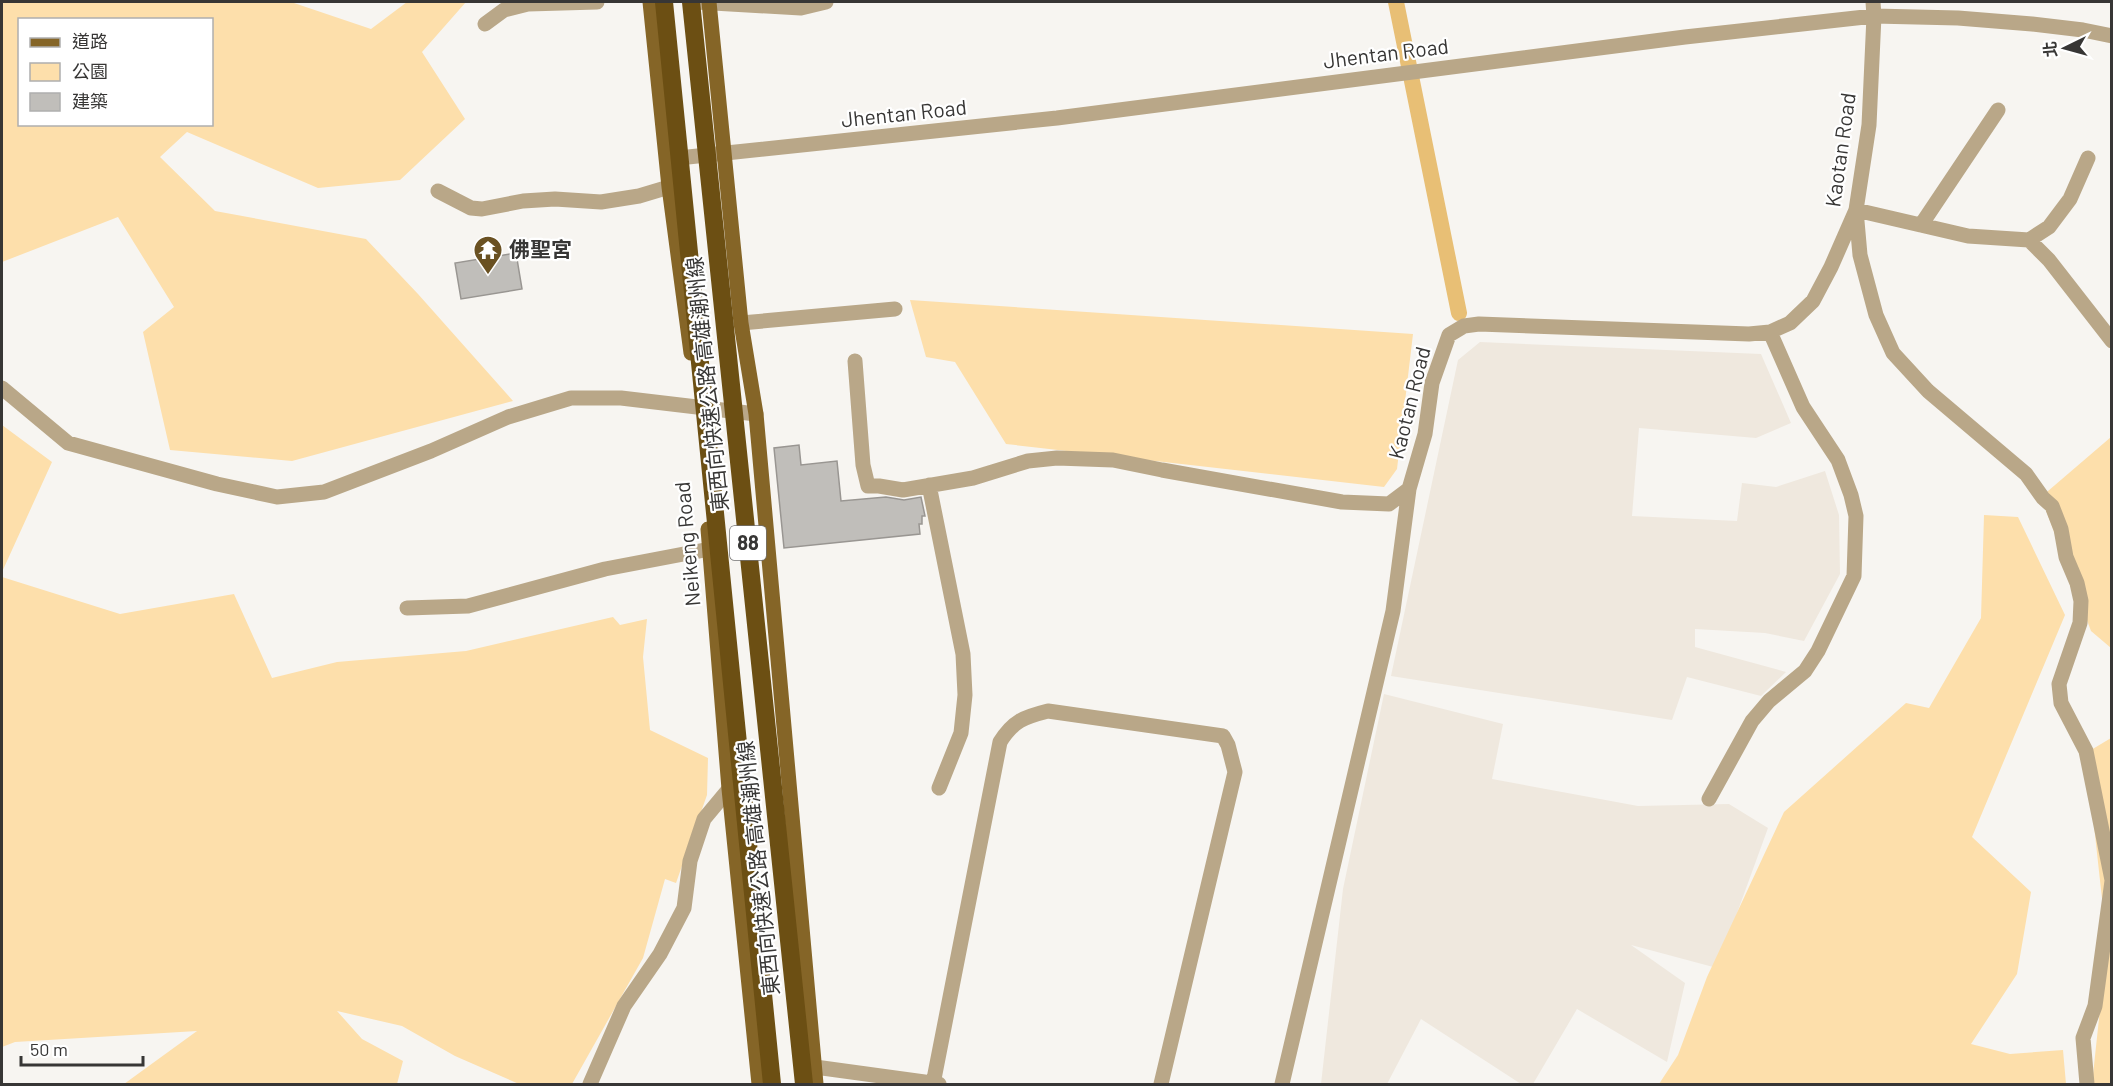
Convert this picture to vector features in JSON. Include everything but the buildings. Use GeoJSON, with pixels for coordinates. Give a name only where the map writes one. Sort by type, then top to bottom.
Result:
{"type":"FeatureCollection","features":[{"type":"Feature","properties":{"kind":"highway","name":"東西向快速公路 高雄潮州線"},"geometry":{"type":"LineString","coordinates":[[664,2],[772,1084]]}},
{"type":"Feature","properties":{"kind":"highway","name":"東西向快速公路 高雄潮州線"},"geometry":{"type":"LineString","coordinates":[[691,2],[804,1084]]}},
{"type":"Feature","properties":{"kind":"main road","name":"Neikeng Road"},"geometry":{"type":"LineString","coordinates":[[650,2],[669,187],[698,406],[729,789],[759,1084]]}},
{"type":"Feature","properties":{"kind":"main road"},"geometry":{"type":"LineString","coordinates":[[709,2],[741,323],[756,414],[816,1084]]}},
{"type":"Feature","properties":{"kind":"street"},"geometry":{"type":"LineString","coordinates":[[485,24],[504,10],[528,4],[597,2]]}},
{"type":"Feature","properties":{"kind":"street"},"geometry":{"type":"LineString","coordinates":[[696,2],[801,8],[826,2]]}},
{"type":"Feature","properties":{"kind":"street","name":"Jhentan Road"},"geometry":{"type":"LineString","coordinates":[[666,160],[1057,118],[1674,38],[1873,9],[1917,16],[2083,30],[2112,36]]}},
{"type":"Feature","properties":{"kind":"street","name":"Kaotan Road"},"geometry":{"type":"LineString","coordinates":[[855,361],[863,465],[868,486],[903,490],[973,478],[1028,461],[1057,458],[1113,460],[1342,502],[1389,504],[1409,489],[1425,434],[1432,382],[1449,335],[1464,326],[1479,324],[1749,334],[1770,332],[1790,323],[1813,301],[1832,267],[1856,210],[1869,125],[1873,9]]}},
{"type":"Feature","properties":{"kind":"street"},"geometry":{"type":"LineString","coordinates":[[1921,225],[1998,110]]}},
{"type":"Feature","properties":{"kind":"street"},"geometry":{"type":"LineString","coordinates":[[2087,1084],[2083,1038],[2095,1006],[2112,880],[2086,751],[2061,703],[2059,684],[2080,623],[2081,602],[2078,583],[2066,557],[2061,529],[2052,506],[2043,498],[2026,474],[1928,391],[1893,354],[1876,315],[1860,255],[1856,210],[1968,236],[2029,240],[2049,227],[2070,199],[2088,159]]}},
{"type":"Feature","properties":{"kind":"street"},"geometry":{"type":"LineString","coordinates":[[438,191],[471,208],[482,209],[522,201],[555,199],[601,202],[639,196],[669,187]]}},
{"type":"Feature","properties":{"kind":"street"},"geometry":{"type":"LineString","coordinates":[[2029,240],[2049,260],[2112,341]]}},
{"type":"Feature","properties":{"kind":"street"},"geometry":{"type":"LineString","coordinates":[[741,323],[895,309]]}},
{"type":"Feature","properties":{"kind":"street"},"geometry":{"type":"LineString","coordinates":[[1708,799],[1752,721],[1770,701],[1805,671],[1812,661],[1854,576],[1856,516],[1851,495],[1838,460],[1803,407],[1770,332]]}},
{"type":"Feature","properties":{"kind":"street"},"geometry":{"type":"LineString","coordinates":[[2,388],[41,423],[68,443],[217,484],[277,496],[324,492],[431,451],[508,417],[571,398],[621,398],[756,414]]}},
{"type":"Feature","properties":{"kind":"street"},"geometry":{"type":"LineString","coordinates":[[930,485],[963,654],[965,695],[961,733],[939,788]]}},
{"type":"Feature","properties":{"kind":"street"},"geometry":{"type":"LineString","coordinates":[[1282,1084],[1394,611],[1409,489]]}},
{"type":"Feature","properties":{"kind":"street"},"geometry":{"type":"LineString","coordinates":[[407,608],[468,606],[605,569],[710,549]]}},
{"type":"Feature","properties":{"kind":"street"},"geometry":{"type":"LineString","coordinates":[[933,1084],[1000,742],[1010,727],[1027,717],[1048,711],[1223,736],[1228,745],[1234,772],[1161,1084]]}},
{"type":"Feature","properties":{"kind":"street"},"geometry":{"type":"LineString","coordinates":[[590,1084],[624,1006],[660,954],[684,908],[690,861],[704,819],[729,789]]}},
{"type":"Feature","properties":{"kind":"street"},"geometry":{"type":"LineString","coordinates":[[815,1067],[939,1084]]}},
{"type":"Feature","properties":{"kind":"shaded area"},"geometry":{"type":"Polygon","coordinates":[[[1480,342],[1761,354],[1791,423],[1756,438],[1639,428],[1632,516],[1737,521],[1742,483],[1776,487],[1825,471],[1839,515],[1840,574],[1804,641],[1765,633],[1695,629],[1695,647],[1786,672],[1761,696],[1687,677],[1672,720],[1391,676],[1458,360],[1480,342]]]}},
{"type":"Feature","properties":{"kind":"shaded area"},"geometry":{"type":"Polygon","coordinates":[[[1384,694],[1503,724],[1492,779],[1638,806],[1729,804],[1768,828],[1717,968],[1631,945],[1685,983],[1667,1062],[1577,1009],[1533,1084],[1521,1084],[1421,1019],[1387,1084],[1321,1084],[1343,889],[1384,694]]]}},
{"type":"Feature","properties":{"kind":"green space"},"geometry":{"type":"Polygon","coordinates":[[[2,2],[291,2],[371,29],[407,2],[466,2],[422,52],[465,119],[400,180],[318,188],[187,132],[160,157],[215,211],[366,239],[513,401],[292,461],[170,450],[143,332],[174,307],[118,217],[2,262],[2,2]]]}},
{"type":"Feature","properties":{"kind":"green space"},"geometry":{"type":"Polygon","coordinates":[[[910,300],[1413,334],[1397,469],[1384,487],[1006,444],[955,362],[926,357],[910,300]]]}},
{"type":"Feature","properties":{"kind":"green space"},"geometry":{"type":"Polygon","coordinates":[[[2,425],[52,462],[2,572],[2,425]]]}},
{"type":"Feature","properties":{"kind":"green space"},"geometry":{"type":"Polygon","coordinates":[[[2111,437],[2111,648],[2091,631],[2041,497],[2111,437]]]}},
{"type":"Feature","properties":{"kind":"green space"},"geometry":{"type":"Polygon","coordinates":[[[1984,515],[2018,517],[2065,615],[1972,837],[2031,892],[2017,974],[1971,1044],[2010,1054],[2063,1050],[2066,1084],[1659,1084],[1678,1055],[1707,977],[1784,812],[1906,703],[1929,708],[1981,618],[1984,515]]]}},
{"type":"Feature","properties":{"kind":"green space"},"geometry":{"type":"Polygon","coordinates":[[[2,577],[120,614],[234,594],[272,678],[337,662],[466,651],[613,617],[620,625],[647,619],[643,657],[650,730],[708,758],[707,795],[676,883],[665,879],[643,958],[572,1084],[519,1084],[455,1056],[402,1026],[337,1011],[362,1039],[403,1061],[397,1084],[124,1084],[197,1031],[15,1042],[2,1047],[2,577]]]}},
{"type":"Feature","properties":{"kind":"green space"},"geometry":{"type":"Polygon","coordinates":[[[2111,738],[2111,1084],[2092,1084],[2107,944],[2086,753],[2111,738]]]}},
{"type":"Feature","properties":{"kind":"waterway"},"geometry":{"type":"LineString","coordinates":[[1396,2],[1459,313]]}},
{"type":"Feature","properties":{"kind":"place","name":"佛聖宮"},"geometry":{"type":"Point","coordinates":[488,276]}}]}
